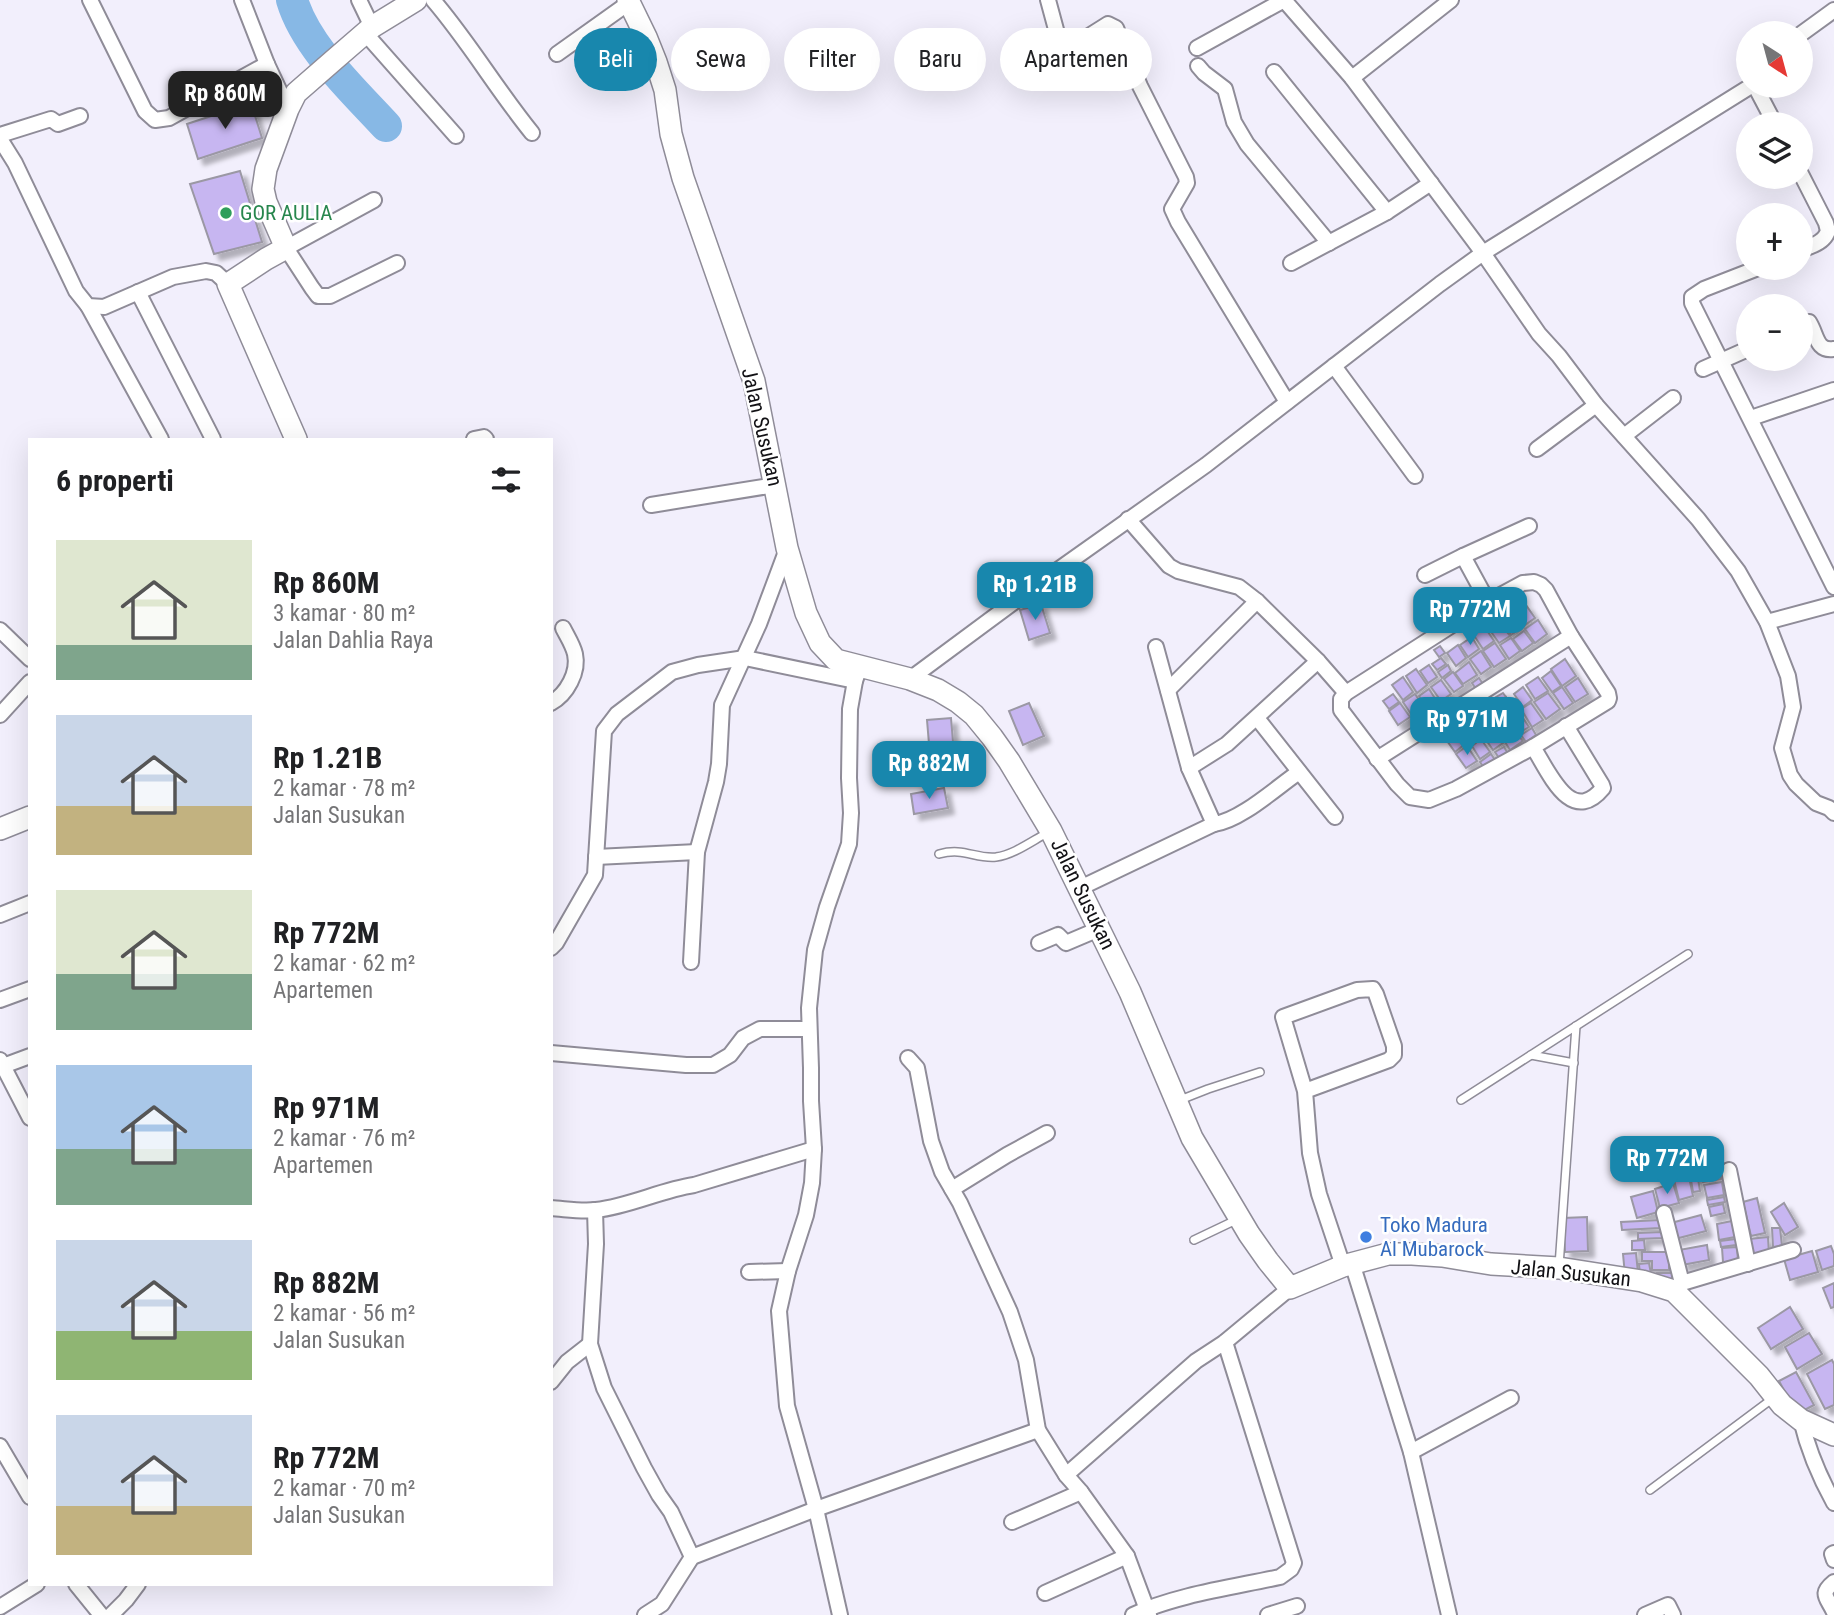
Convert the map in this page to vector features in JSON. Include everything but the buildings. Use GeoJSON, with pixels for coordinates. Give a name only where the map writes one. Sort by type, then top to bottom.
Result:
{"type":"FeatureCollection","features":[{"type":"Feature","properties":{"kind":"street"},"geometry":{"type":"LineString","coordinates":[[90,0],[145,111],[155,120],[169,118],[267,64]]}},
{"type":"Feature","properties":{"kind":"street"},"geometry":{"type":"LineString","coordinates":[[242,0],[267,64],[292,101]]}},
{"type":"Feature","properties":{"kind":"street"},"geometry":{"type":"LineString","coordinates":[[359,0],[368,30],[456,136]]}},
{"type":"Feature","properties":{"kind":"street"},"geometry":{"type":"LineString","coordinates":[[397,263],[330,296],[318,296],[286,248],[263,189],[266,169],[292,101],[368,30],[416,0]]}},
{"type":"Feature","properties":{"kind":"street"},"geometry":{"type":"LineString","coordinates":[[433,0],[532,133]]}},
{"type":"Feature","properties":{"kind":"street"},"geometry":{"type":"LineString","coordinates":[[1048,0],[1061,48],[1070,48],[1108,24],[1116,28],[1140,86],[1186,177],[1187,183],[1172,209],[1287,402]]}},
{"type":"Feature","properties":{"kind":"street"},"geometry":{"type":"LineString","coordinates":[[1197,48],[1284,0],[1352,79],[1483,253],[1539,334],[1596,405],[1698,519],[1738,571],[1767,622],[1788,676],[1793,707],[1782,748],[1790,775],[1816,803],[1834,813]]}},
{"type":"Feature","properties":{"kind":"street"},"geometry":{"type":"LineString","coordinates":[[1352,79],[1451,0]]}},
{"type":"Feature","properties":{"kind":"street"},"geometry":{"type":"LineString","coordinates":[[557,54],[629,1]]}},
{"type":"Feature","properties":{"kind":"street","name":"Jalan Susukan"},"geometry":{"type":"LineString","coordinates":[[629,1],[656,62],[665,90],[671,134],[683,178],[754,381],[787,548],[806,613],[820,643],[836,660],[858,674],[910,679],[958,702],[974,715],[1009,761],[1051,831],[1080,888],[1130,992],[1192,1138],[1268,1261],[1290,1288],[1347,1264],[1388,1254],[1442,1256],[1491,1264],[1559,1268],[1678,1287],[1782,1405],[1801,1420],[1834,1434]]}},
{"type":"Feature","properties":{"kind":"street"},"geometry":{"type":"LineString","coordinates":[[1813,25],[1834,10]]}},
{"type":"Feature","properties":{"kind":"street"},"geometry":{"type":"LineString","coordinates":[[1198,66],[1225,89],[1234,122],[1247,144],[1329,243]]}},
{"type":"Feature","properties":{"kind":"street"},"geometry":{"type":"LineString","coordinates":[[1274,72],[1387,212]]}},
{"type":"Feature","properties":{"kind":"street"},"geometry":{"type":"LineString","coordinates":[[910,679],[1206,465],[1483,253],[1736,97]]}},
{"type":"Feature","properties":{"kind":"street"},"geometry":{"type":"LineString","coordinates":[[80,116],[58,124],[51,119],[0,137],[76,291],[88,306],[161,438]]}},
{"type":"Feature","properties":{"kind":"street"},"geometry":{"type":"LineString","coordinates":[[1291,263],[1387,212],[1431,183]]}},
{"type":"Feature","properties":{"kind":"street"},"geometry":{"type":"LineString","coordinates":[[1809,189],[1828,232],[1825,239],[1813,245]]}},
{"type":"Feature","properties":{"kind":"street"},"geometry":{"type":"LineString","coordinates":[[228,284],[266,259],[374,200]]}},
{"type":"Feature","properties":{"kind":"street"},"geometry":{"type":"LineString","coordinates":[[88,306],[104,307],[173,277],[206,271],[216,274],[228,284],[296,438]]}},
{"type":"Feature","properties":{"kind":"street"},"geometry":{"type":"LineString","coordinates":[[1736,277],[1704,289],[1692,298],[1692,303],[1834,587]]}},
{"type":"Feature","properties":{"kind":"street"},"geometry":{"type":"LineString","coordinates":[[138,292],[212,438]]}},
{"type":"Feature","properties":{"kind":"street"},"geometry":{"type":"LineString","coordinates":[[1813,330],[1821,346],[1828,350],[1834,349]]}},
{"type":"Feature","properties":{"kind":"street"},"geometry":{"type":"LineString","coordinates":[[1703,369],[1736,355]]}},
{"type":"Feature","properties":{"kind":"street"},"geometry":{"type":"LineString","coordinates":[[1334,366],[1415,476]]}},
{"type":"Feature","properties":{"kind":"street"},"geometry":{"type":"LineString","coordinates":[[1751,418],[1834,390]]}},
{"type":"Feature","properties":{"kind":"street"},"geometry":{"type":"LineString","coordinates":[[1623,436],[1673,398]]}},
{"type":"Feature","properties":{"kind":"street"},"geometry":{"type":"LineString","coordinates":[[1537,449],[1596,405]]}},
{"type":"Feature","properties":{"kind":"street"},"geometry":{"type":"LineString","coordinates":[[651,505],[775,485]]}},
{"type":"Feature","properties":{"kind":"street"},"geometry":{"type":"LineString","coordinates":[[1128,519],[1169,566],[1178,571],[1239,587],[1257,601],[1318,661],[1346,693]]}},
{"type":"Feature","properties":{"kind":"street"},"geometry":{"type":"LineString","coordinates":[[1425,575],[1529,526]]}},
{"type":"Feature","properties":{"kind":"street"},"geometry":{"type":"LineString","coordinates":[[691,962],[697,852],[716,782],[722,705],[745,657],[787,548]]}},
{"type":"Feature","properties":{"kind":"street"},"geometry":{"type":"LineString","coordinates":[[1463,556],[1488,602]]}},
{"type":"Feature","properties":{"kind":"street"},"geometry":{"type":"LineString","coordinates":[[1534,582],[1546,590],[1571,636],[1609,698],[1608,701],[1533,747],[1456,789],[1429,800],[1410,797],[1397,785],[1341,710],[1341,699],[1346,693],[1488,602],[1524,583],[1534,582]]}},
{"type":"Feature","properties":{"kind":"street"},"geometry":{"type":"LineString","coordinates":[[1168,690],[1257,601]]}},
{"type":"Feature","properties":{"kind":"street"},"geometry":{"type":"LineString","coordinates":[[1767,622],[1834,604]]}},
{"type":"Feature","properties":{"kind":"street"},"geometry":{"type":"LineString","coordinates":[[553,702],[563,694],[575,670],[575,655],[563,628]]}},
{"type":"Feature","properties":{"kind":"street"},"geometry":{"type":"LineString","coordinates":[[0,631],[28,657]]}},
{"type":"Feature","properties":{"kind":"street"},"geometry":{"type":"LineString","coordinates":[[1377,759],[1571,636]]}},
{"type":"Feature","properties":{"kind":"street"},"geometry":{"type":"LineString","coordinates":[[1156,647],[1189,768],[1214,824]]}},
{"type":"Feature","properties":{"kind":"street"},"geometry":{"type":"LineString","coordinates":[[553,946],[595,875],[604,731],[617,714],[672,673],[698,665],[745,657],[858,674],[850,709],[849,844],[815,950],[809,1008],[814,1149],[812,1183],[806,1215],[788,1271],[779,1311],[787,1406],[817,1509],[840,1615]]}},
{"type":"Feature","properties":{"kind":"street"},"geometry":{"type":"LineString","coordinates":[[1189,768],[1227,744],[1318,661]]}},
{"type":"Feature","properties":{"kind":"street"},"geometry":{"type":"LineString","coordinates":[[0,715],[28,684]]}},
{"type":"Feature","properties":{"kind":"street"},"geometry":{"type":"LineString","coordinates":[[1257,718],[1335,817]]}},
{"type":"Feature","properties":{"kind":"street"},"geometry":{"type":"LineString","coordinates":[[1533,747],[1570,801],[1580,803],[1595,797],[1602,785],[1566,726]]}},
{"type":"Feature","properties":{"kind":"street"},"geometry":{"type":"LineString","coordinates":[[1080,888],[1214,824],[1237,817],[1299,772]]}},
{"type":"Feature","properties":{"kind":"street"},"geometry":{"type":"LineString","coordinates":[[0,829],[28,818]]}},
{"type":"Feature","properties":{"kind":"street"},"geometry":{"type":"LineString","coordinates":[[596,857],[697,852]]}},
{"type":"Feature","properties":{"kind":"street"},"geometry":{"type":"LineString","coordinates":[[0,915],[28,905]]}},
{"type":"Feature","properties":{"kind":"street"},"geometry":{"type":"LineString","coordinates":[[1040,943],[1058,935],[1066,943],[1099,929]]}},
{"type":"Feature","properties":{"kind":"street"},"geometry":{"type":"LineString","coordinates":[[1305,1091],[1389,1060],[1394,1055],[1394,1045],[1373,989],[1357,990],[1283,1017],[1305,1091],[1310,1153],[1319,1194],[1347,1264],[1412,1452],[1449,1615]]}},
{"type":"Feature","properties":{"kind":"street"},"geometry":{"type":"LineString","coordinates":[[0,1000],[28,990]]}},
{"type":"Feature","properties":{"kind":"street"},"geometry":{"type":"LineString","coordinates":[[553,1053],[713,1065],[730,1055],[743,1038],[760,1029],[809,1030]]}},
{"type":"Feature","properties":{"kind":"street"},"geometry":{"type":"LineString","coordinates":[[28,1056],[2,1063],[28,1114]]}},
{"type":"Feature","properties":{"kind":"street"},"geometry":{"type":"LineString","coordinates":[[908,1058],[917,1068],[931,1141],[942,1172],[1010,1312],[1026,1360],[1038,1430],[1066,1475],[1128,1556],[1148,1612]]}},
{"type":"Feature","properties":{"kind":"street"},"geometry":{"type":"LineString","coordinates":[[952,1189],[1047,1133]]}},
{"type":"Feature","properties":{"kind":"street"},"geometry":{"type":"LineString","coordinates":[[553,1208],[595,1210],[694,1185],[814,1149]]}},
{"type":"Feature","properties":{"kind":"street"},"geometry":{"type":"LineString","coordinates":[[1729,1170],[1748,1264]]}},
{"type":"Feature","properties":{"kind":"street"},"geometry":{"type":"LineString","coordinates":[[595,1210],[596,1244],[590,1344],[604,1388],[644,1468],[671,1512],[692,1557]]}},
{"type":"Feature","properties":{"kind":"street"},"geometry":{"type":"LineString","coordinates":[[1664,1213],[1678,1287],[1793,1250]]}},
{"type":"Feature","properties":{"kind":"street"},"geometry":{"type":"LineString","coordinates":[[749,1272],[788,1271]]}},
{"type":"Feature","properties":{"kind":"street"},"geometry":{"type":"LineString","coordinates":[[1066,1475],[1196,1362],[1226,1342],[1290,1288]]}},
{"type":"Feature","properties":{"kind":"street"},"geometry":{"type":"LineString","coordinates":[[1133,1615],[1148,1612],[1172,1601],[1280,1577],[1292,1569],[1294,1563],[1226,1342]]}},
{"type":"Feature","properties":{"kind":"street"},"geometry":{"type":"LineString","coordinates":[[553,1380],[567,1362],[590,1344]]}},
{"type":"Feature","properties":{"kind":"street"},"geometry":{"type":"LineString","coordinates":[[1412,1452],[1511,1398]]}},
{"type":"Feature","properties":{"kind":"street"},"geometry":{"type":"LineString","coordinates":[[1801,1420],[1806,1443],[1817,1471],[1834,1503]]}},
{"type":"Feature","properties":{"kind":"street"},"geometry":{"type":"LineString","coordinates":[[648,1614],[662,1604],[692,1557],[1038,1430]]}},
{"type":"Feature","properties":{"kind":"street"},"geometry":{"type":"LineString","coordinates":[[0,1446],[28,1494]]}},
{"type":"Feature","properties":{"kind":"street"},"geometry":{"type":"LineString","coordinates":[[1012,1522],[1081,1492]]}},
{"type":"Feature","properties":{"kind":"street"},"geometry":{"type":"LineString","coordinates":[[1834,1553],[1834,1560]]}},
{"type":"Feature","properties":{"kind":"street"},"geometry":{"type":"LineString","coordinates":[[1045,1593],[1128,1556]]}},
{"type":"Feature","properties":{"kind":"street"},"geometry":{"type":"LineString","coordinates":[[1834,1582],[1825,1592],[1834,1612]]}},
{"type":"Feature","properties":{"kind":"street"},"geometry":{"type":"LineString","coordinates":[[0,1607],[34,1586]]}},
{"type":"Feature","properties":{"kind":"street"},"geometry":{"type":"LineString","coordinates":[[78,1586],[103,1614],[126,1600],[136,1586]]}},
{"type":"Feature","properties":{"kind":"street"},"geometry":{"type":"LineString","coordinates":[[1645,1615],[1668,1605],[1673,1615]]}},
{"type":"Feature","properties":{"kind":"street"},"geometry":{"type":"LineString","coordinates":[[1268,1615],[1297,1606]]}},
{"type":"Feature","properties":{"kind":"lane"},"geometry":{"type":"LineString","coordinates":[[939,854],[952,851],[993,857],[1006,855],[1051,831]]}},
{"type":"Feature","properties":{"kind":"lane"},"geometry":{"type":"LineString","coordinates":[[1461,1100],[1688,954]]}},
{"type":"Feature","properties":{"kind":"lane"},"geometry":{"type":"LineString","coordinates":[[1559,1268],[1576,1026]]}},
{"type":"Feature","properties":{"kind":"lane"},"geometry":{"type":"LineString","coordinates":[[1531,1055],[1574,1063]]}},
{"type":"Feature","properties":{"kind":"lane"},"geometry":{"type":"LineString","coordinates":[[1176,1102],[1208,1088],[1260,1072]]}},
{"type":"Feature","properties":{"kind":"lane"},"geometry":{"type":"LineString","coordinates":[[1194,1240],[1240,1218]]}},
{"type":"Feature","properties":{"kind":"lane"},"geometry":{"type":"LineString","coordinates":[[1650,1490],[1775,1397]]}},
{"type":"Feature","properties":{"kind":"waterway"},"geometry":{"type":"LineString","coordinates":[[292,0],[319,51],[386,126]]}},
{"type":"Feature","properties":{"kind":"place","name":"GOR AULIA"},"geometry":{"type":"Point","coordinates":[226,213]}},
{"type":"Feature","properties":{"kind":"place","name":"Toko Madura Al Mubarock"},"geometry":{"type":"Point","coordinates":[1366,1237]}}]}
